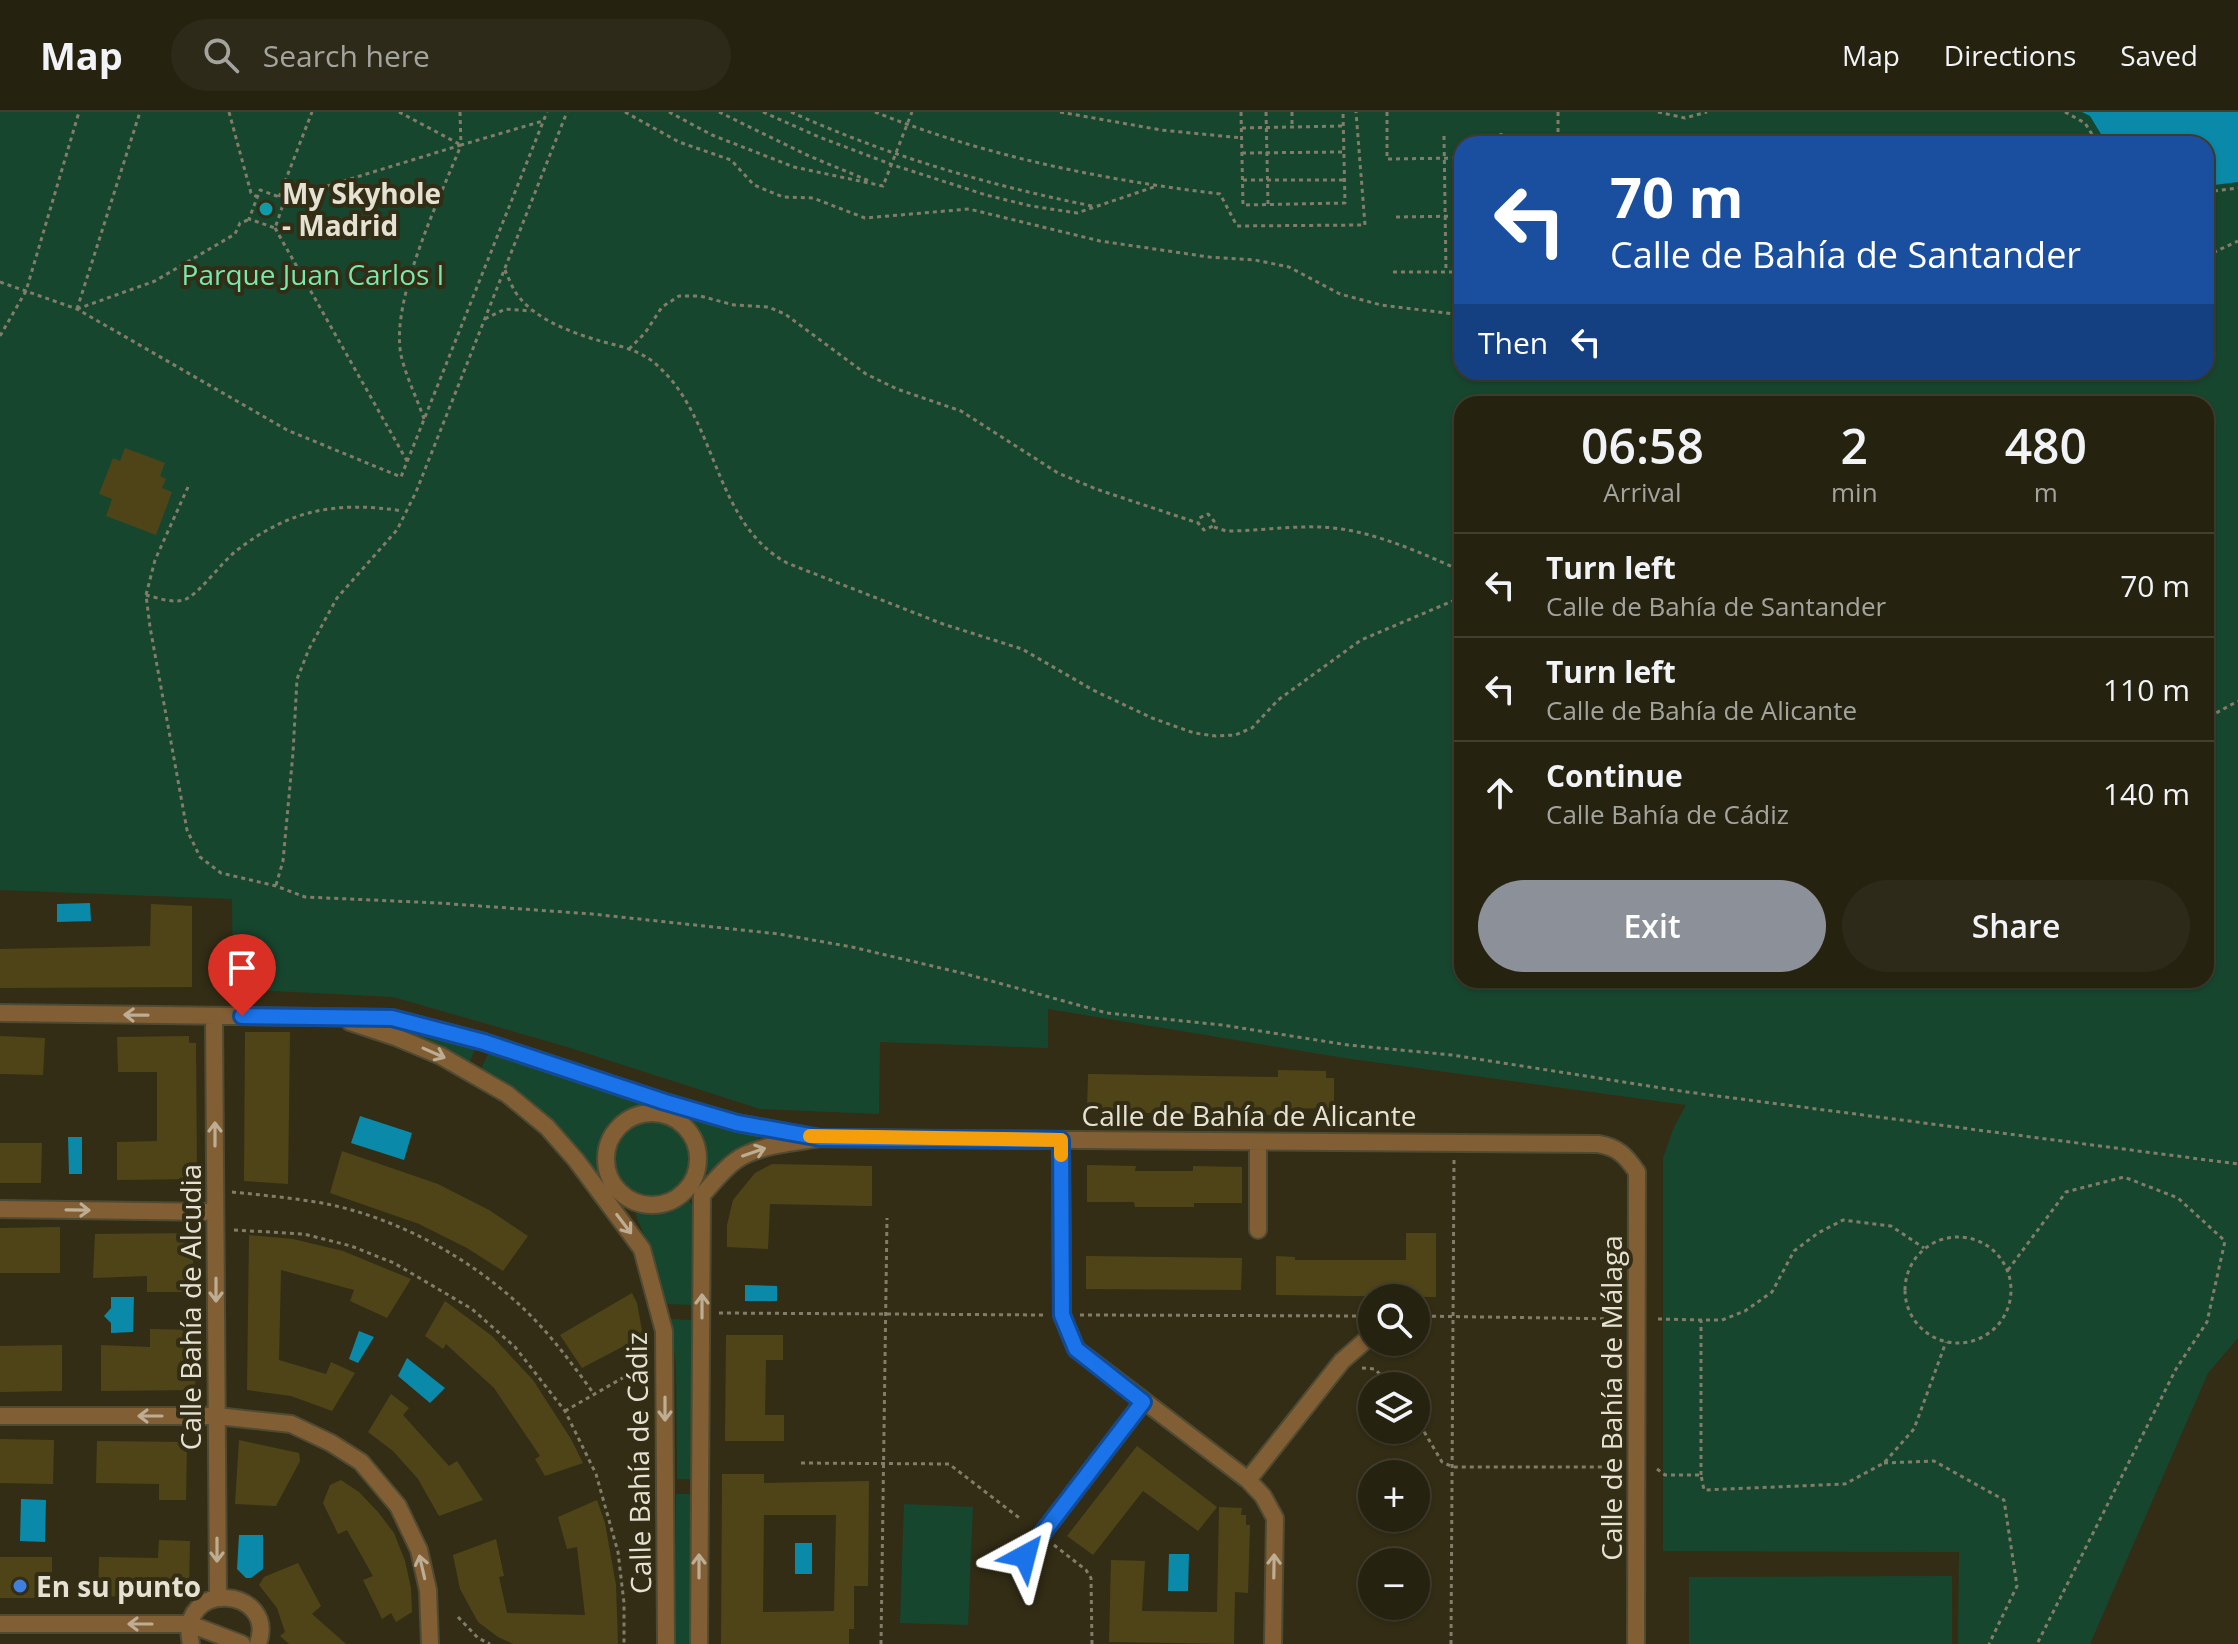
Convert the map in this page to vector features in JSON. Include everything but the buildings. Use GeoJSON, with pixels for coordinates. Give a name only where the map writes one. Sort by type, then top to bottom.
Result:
{"type":"FeatureCollection","features":[{"type":"Feature","properties":{"kind":"street","name":"Calle Bahía de Cádiz"},"geometry":{"type":"LineString","coordinates":[[0,1013],[392,1018],[484,1042],[662,1107]]}},
{"type":"Feature","properties":{"kind":"street","name":"Calle Bahía de Alcudia"},"geometry":{"type":"LineString","coordinates":[[214,1016],[218,1597]]}},
{"type":"Feature","properties":{"kind":"street","name":"Calle Bahía de Cádiz"},"geometry":{"type":"LineString","coordinates":[[334,1017],[441,1056],[507,1094],[547,1127],[608,1191],[642,1249],[664,1331],[666,1644]]}},
{"type":"Feature","properties":{"kind":"street"},"geometry":{"type":"LineString","coordinates":[[662,1107],[687,1129],[695,1142],[698,1158],[695,1191],[665,1204],[637,1204],[608,1191],[605,1157],[608,1141],[629,1118],[662,1107]]}},
{"type":"Feature","properties":{"kind":"street","name":"Calle de Bahía de Alicante"},"geometry":{"type":"LineString","coordinates":[[662,1107],[821,1138]]}},
{"type":"Feature","properties":{"kind":"street","name":"Calle de Bahía de Alicante"},"geometry":{"type":"LineString","coordinates":[[695,1191],[744,1155],[781,1144],[821,1138],[1598,1144],[1613,1147],[1626,1156]]}},
{"type":"Feature","properties":{"kind":"street"},"geometry":{"type":"LineString","coordinates":[[1061,1140],[1062,1315],[1076,1349],[1248,1480],[1263,1496],[1275,1518],[1273,1644]]}},
{"type":"Feature","properties":{"kind":"street"},"geometry":{"type":"LineString","coordinates":[[1258,1142],[1258,1230]]}},
{"type":"Feature","properties":{"kind":"street","name":"Calle de Bahía de Málaga"},"geometry":{"type":"LineString","coordinates":[[1626,1156],[1637,1172],[1636,1644]]}},
{"type":"Feature","properties":{"kind":"street","name":"Calle Bahía de Cádiz"},"geometry":{"type":"LineString","coordinates":[[695,1191],[699,1644]]}},
{"type":"Feature","properties":{"kind":"street"},"geometry":{"type":"LineString","coordinates":[[0,1209],[215,1212]]}},
{"type":"Feature","properties":{"kind":"street"},"geometry":{"type":"LineString","coordinates":[[1248,1480],[1342,1361],[1358,1347]]}},
{"type":"Feature","properties":{"kind":"street"},"geometry":{"type":"LineString","coordinates":[[1025,1556],[1143,1402]]}},
{"type":"Feature","properties":{"kind":"street"},"geometry":{"type":"LineString","coordinates":[[0,1416],[217,1416],[291,1424],[331,1443],[361,1462],[398,1506],[419,1550],[428,1590],[430,1644]]}},
{"type":"Feature","properties":{"kind":"street"},"geometry":{"type":"LineString","coordinates":[[191,1644],[190,1624],[201,1606],[218,1597],[234,1597],[255,1613],[260,1624],[258,1644]]}},
{"type":"Feature","properties":{"kind":"street"},"geometry":{"type":"LineString","coordinates":[[0,1624],[190,1624],[242,1644]]}},
{"type":"Feature","properties":{"kind":"path"},"geometry":{"type":"LineString","coordinates":[[0,336],[26,291],[79,112]]}},
{"type":"Feature","properties":{"kind":"path"},"geometry":{"type":"LineString","coordinates":[[77,309],[140,112]]}},
{"type":"Feature","properties":{"kind":"path"},"geometry":{"type":"LineString","coordinates":[[229,112],[251,193],[257,197]]}},
{"type":"Feature","properties":{"kind":"path"},"geometry":{"type":"LineString","coordinates":[[279,197],[312,112]]}},
{"type":"Feature","properties":{"kind":"path"},"geometry":{"type":"LineString","coordinates":[[399,112],[461,145]]}},
{"type":"Feature","properties":{"kind":"path"},"geometry":{"type":"LineString","coordinates":[[424,419],[401,355],[400,320],[410,277],[461,145],[460,112]]}},
{"type":"Feature","properties":{"kind":"path"},"geometry":{"type":"LineString","coordinates":[[0,282],[77,309],[287,430],[401,477],[547,112]]}},
{"type":"Feature","properties":{"kind":"path"},"geometry":{"type":"LineString","coordinates":[[276,886],[283,861],[297,679],[309,649],[337,598],[397,530],[416,492],[567,112]]}},
{"type":"Feature","properties":{"kind":"path"},"geometry":{"type":"LineString","coordinates":[[625,112],[679,142],[731,160],[754,185],[783,197],[813,198],[865,218],[969,209],[1100,241],[1289,267],[1340,294],[1381,305],[1454,314]]}},
{"type":"Feature","properties":{"kind":"path"},"geometry":{"type":"LineString","coordinates":[[669,112],[712,135],[794,167],[883,186]]}},
{"type":"Feature","properties":{"kind":"path"},"geometry":{"type":"LineString","coordinates":[[719,112],[809,156],[883,186]]}},
{"type":"Feature","properties":{"kind":"path"},"geometry":{"type":"LineString","coordinates":[[763,112],[893,165],[1031,206],[1077,213],[1155,186]]}},
{"type":"Feature","properties":{"kind":"path"},"geometry":{"type":"LineString","coordinates":[[791,112],[897,155],[961,175],[1093,206]]}},
{"type":"Feature","properties":{"kind":"path"},"geometry":{"type":"LineString","coordinates":[[875,112],[907,125],[1029,162],[1155,186],[1220,194],[1237,226],[1365,225],[1356,112]]}},
{"type":"Feature","properties":{"kind":"path"},"geometry":{"type":"LineString","coordinates":[[883,186],[912,112]]}},
{"type":"Feature","properties":{"kind":"path"},"geometry":{"type":"LineString","coordinates":[[1060,112],[1161,130],[1242,138]]}},
{"type":"Feature","properties":{"kind":"path"},"geometry":{"type":"LineString","coordinates":[[1241,112],[1243,205],[1345,203],[1343,112]]}},
{"type":"Feature","properties":{"kind":"path"},"geometry":{"type":"LineString","coordinates":[[1266,112],[1268,205]]}},
{"type":"Feature","properties":{"kind":"path"},"geometry":{"type":"LineString","coordinates":[[1292,112],[1292,127]]}},
{"type":"Feature","properties":{"kind":"path"},"geometry":{"type":"LineString","coordinates":[[1387,112],[1387,159],[1454,158]]}},
{"type":"Feature","properties":{"kind":"path"},"geometry":{"type":"LineString","coordinates":[[1558,112],[1558,136]]}},
{"type":"Feature","properties":{"kind":"path"},"geometry":{"type":"LineString","coordinates":[[1658,112],[1685,118],[1707,112]]}},
{"type":"Feature","properties":{"kind":"path"},"geometry":{"type":"LineString","coordinates":[[2065,112],[2085,123],[2093,136]]}},
{"type":"Feature","properties":{"kind":"path"},"geometry":{"type":"LineString","coordinates":[[249,219],[260,190],[285,199],[543,121]]}},
{"type":"Feature","properties":{"kind":"path"},"geometry":{"type":"LineString","coordinates":[[1242,128],[1343,126]]}},
{"type":"Feature","properties":{"kind":"path"},"geometry":{"type":"LineString","coordinates":[[1444,136],[1446,272]]}},
{"type":"Feature","properties":{"kind":"path"},"geometry":{"type":"LineString","coordinates":[[1242,153],[1344,152]]}},
{"type":"Feature","properties":{"kind":"path"},"geometry":{"type":"LineString","coordinates":[[1243,180],[1345,180]]}},
{"type":"Feature","properties":{"kind":"path"},"geometry":{"type":"LineString","coordinates":[[2214,191],[2238,188]]}},
{"type":"Feature","properties":{"kind":"path"},"geometry":{"type":"LineString","coordinates":[[275,228],[285,199]]}},
{"type":"Feature","properties":{"kind":"path"},"geometry":{"type":"LineString","coordinates":[[1396,217],[1454,216]]}},
{"type":"Feature","properties":{"kind":"path"},"geometry":{"type":"LineString","coordinates":[[77,309],[155,281],[235,234],[240,223],[249,219],[275,228],[407,461]]}},
{"type":"Feature","properties":{"kind":"path"},"geometry":{"type":"LineString","coordinates":[[2214,252],[2238,241]]}},
{"type":"Feature","properties":{"kind":"path"},"geometry":{"type":"LineString","coordinates":[[505,270],[516,295],[531,311],[581,336],[646,356],[661,368],[696,417],[715,471],[749,530],[770,554],[943,624],[1022,649],[1093,690],[1152,718],[1194,733],[1235,735],[1252,728],[1278,700],[1361,640],[1454,600]]}},
{"type":"Feature","properties":{"kind":"path"},"geometry":{"type":"LineString","coordinates":[[1393,272],[1454,272]]}},
{"type":"Feature","properties":{"kind":"path"},"geometry":{"type":"LineString","coordinates":[[629,349],[645,333],[662,307],[679,296],[700,296],[734,305],[768,307],[785,314],[866,374],[897,389],[961,411],[1058,473],[1096,489],[1198,523],[1204,530],[1213,526],[1226,531],[1339,529],[1379,539],[1454,568]]}},
{"type":"Feature","properties":{"kind":"path"},"geometry":{"type":"LineString","coordinates":[[485,319],[505,309],[531,311]]}},
{"type":"Feature","properties":{"kind":"path"},"geometry":{"type":"LineString","coordinates":[[188,487],[155,560],[146,595],[187,830],[200,857],[221,873],[276,886],[305,897],[592,914],[779,934],[852,947],[966,974],[1107,1013],[1222,1025],[1348,1045],[1452,1055],[1687,1092],[2238,1164]]}},
{"type":"Feature","properties":{"kind":"path"},"geometry":{"type":"LineString","coordinates":[[146,595],[166,601],[187,599],[236,551],[279,524],[314,510],[363,505],[404,512]]}},
{"type":"Feature","properties":{"kind":"path"},"geometry":{"type":"LineString","coordinates":[[1198,523],[1203,515],[1208,514],[1212,517],[1213,526]]}},
{"type":"Feature","properties":{"kind":"path"},"geometry":{"type":"LineString","coordinates":[[2214,715],[2238,701]]}},
{"type":"Feature","properties":{"kind":"path"},"geometry":{"type":"LineString","coordinates":[[1451,1644],[1454,1162]]}},
{"type":"Feature","properties":{"kind":"path"},"geometry":{"type":"LineString","coordinates":[[2008,1270],[2066,1192],[2124,1177],[2178,1198],[2225,1241],[2207,1322],[2176,1369],[2037,1644]]}},
{"type":"Feature","properties":{"kind":"path"},"geometry":{"type":"LineString","coordinates":[[227,1192],[324,1204],[378,1219],[428,1241],[475,1270],[524,1309],[594,1394]]}},
{"type":"Feature","properties":{"kind":"path"},"geometry":{"type":"LineString","coordinates":[[881,1644],[887,1218]]}},
{"type":"Feature","properties":{"kind":"path"},"geometry":{"type":"LineString","coordinates":[[1658,1319],[1722,1320],[1754,1305],[1772,1292],[1794,1251],[1843,1220],[1891,1226],[1924,1248]]}},
{"type":"Feature","properties":{"kind":"path"},"geometry":{"type":"LineString","coordinates":[[226,1229],[304,1234],[351,1246],[394,1263],[472,1309],[515,1347],[565,1411],[596,1474],[618,1552],[624,1603],[624,1644]]}},
{"type":"Feature","properties":{"kind":"path"},"geometry":{"type":"LineString","coordinates":[[1964,1236],[1984,1242],[1998,1254],[2008,1270],[2011,1299],[2005,1317],[1993,1331],[1965,1343],[1946,1342],[1924,1332],[1912,1318],[1905,1300],[1908,1272],[1924,1248],[1945,1237],[1964,1236]]}},
{"type":"Feature","properties":{"kind":"path"},"geometry":{"type":"LineString","coordinates":[[715,1313],[1051,1315]]}},
{"type":"Feature","properties":{"kind":"path"},"geometry":{"type":"LineString","coordinates":[[1072,1315],[1358,1316]]}},
{"type":"Feature","properties":{"kind":"path"},"geometry":{"type":"LineString","coordinates":[[1430,1316],[1622,1319]]}},
{"type":"Feature","properties":{"kind":"path"},"geometry":{"type":"LineString","coordinates":[[1701,1320],[1701,1475],[1704,1490],[1845,1484],[1884,1463],[1914,1429],[1946,1342]]}},
{"type":"Feature","properties":{"kind":"path"},"geometry":{"type":"LineString","coordinates":[[565,1411],[651,1362]]}},
{"type":"Feature","properties":{"kind":"path"},"geometry":{"type":"LineString","coordinates":[[1430,1442],[1442,1462],[1453,1467],[1612,1467]]}},
{"type":"Feature","properties":{"kind":"path"},"geometry":{"type":"LineString","coordinates":[[1884,1463],[1934,1461],[2004,1500],[2017,1586],[1989,1644]]}},
{"type":"Feature","properties":{"kind":"path"},"geometry":{"type":"LineString","coordinates":[[801,1463],[949,1464],[1022,1520]]}},
{"type":"Feature","properties":{"kind":"path"},"geometry":{"type":"LineString","coordinates":[[1657,1469],[1665,1475],[1701,1475]]}},
{"type":"Feature","properties":{"kind":"path"},"geometry":{"type":"LineString","coordinates":[[1052,1543],[1086,1570],[1091,1578],[1092,1644]]}},
{"type":"Feature","properties":{"kind":"path"},"geometry":{"type":"LineString","coordinates":[[458,1617],[478,1638],[490,1644]]}},
{"type":"Feature","properties":{"kind":"green space","name":"Parque Juan Carlos I"},"geometry":{"type":"Polygon","coordinates":[[[0,112],[2238,112],[2238,1338],[2208,1373],[2090,1644],[1958,1644],[1959,1552],[1663,1551],[1663,1158],[1686,1105],[1344,1058],[1048,1009],[1048,1048],[880,1042],[879,1114],[760,1109],[564,1046],[393,997],[233,989],[232,899],[0,890],[0,112]]]}},
{"type":"Feature","properties":{"kind":"green space"},"geometry":{"type":"Polygon","coordinates":[[[395,1026],[477,1044],[469,1064],[393,1029],[395,1026]]]}},
{"type":"Feature","properties":{"kind":"green space"},"geometry":{"type":"Polygon","coordinates":[[[491,1048],[647,1102],[648,1105],[625,1116],[610,1130],[602,1148],[600,1170],[596,1173],[583,1157],[480,1071],[491,1048]]]}},
{"type":"Feature","properties":{"kind":"green space"},"geometry":{"type":"Polygon","coordinates":[[[694,1119],[759,1132],[759,1141],[717,1169],[704,1173],[702,1149],[691,1124],[694,1119]]]}},
{"type":"Feature","properties":{"kind":"green space"},"geometry":{"type":"Polygon","coordinates":[[[643,1120],[659,1120],[680,1131],[691,1152],[691,1168],[680,1189],[659,1200],[643,1200],[629,1194],[617,1182],[611,1168],[611,1152],[617,1138],[629,1126],[643,1120]]]}},
{"type":"Feature","properties":{"kind":"green space"},"geometry":{"type":"Polygon","coordinates":[[[686,1198],[692,1204],[692,1305],[666,1304],[658,1269],[635,1213],[641,1209],[666,1208],[686,1198]]]}},
{"type":"Feature","properties":{"kind":"green space"},"geometry":{"type":"Polygon","coordinates":[[[671,1319],[691,1320],[691,1479],[677,1479],[676,1368],[671,1319]]]}},
{"type":"Feature","properties":{"kind":"green space"},"geometry":{"type":"Polygon","coordinates":[[[676,1494],[691,1494],[690,1644],[675,1644],[676,1494]]]}},
{"type":"Feature","properties":{"kind":"green space"},"geometry":{"type":"Polygon","coordinates":[[[904,1504],[973,1507],[968,1625],[900,1623],[904,1504]]]}},
{"type":"Feature","properties":{"kind":"green space"},"geometry":{"type":"Polygon","coordinates":[[[1952,1576],[1952,1644],[1689,1644],[1689,1577],[1952,1576]]]}},
{"type":"Feature","properties":{"kind":"water"},"geometry":{"type":"Polygon","coordinates":[[[2082,112],[2238,112],[2238,182],[2214,185],[2214,136],[2102,136],[2090,116],[2082,112]]]}},
{"type":"Feature","properties":{"kind":"water"},"geometry":{"type":"Polygon","coordinates":[[[90,903],[91,921],[57,922],[57,904],[90,903]]]}},
{"type":"Feature","properties":{"kind":"water"},"geometry":{"type":"Polygon","coordinates":[[[360,1116],[412,1133],[404,1160],[351,1143],[360,1116]]]}},
{"type":"Feature","properties":{"kind":"water"},"geometry":{"type":"Polygon","coordinates":[[[68,1137],[82,1137],[82,1174],[69,1174],[68,1137]]]}},
{"type":"Feature","properties":{"kind":"water"},"geometry":{"type":"Polygon","coordinates":[[[745,1285],[777,1286],[777,1301],[745,1301],[745,1285]]]}},
{"type":"Feature","properties":{"kind":"water"},"geometry":{"type":"Polygon","coordinates":[[[111,1297],[134,1297],[133,1332],[111,1333],[111,1323],[104,1316],[111,1308],[111,1297]]]}},
{"type":"Feature","properties":{"kind":"water"},"geometry":{"type":"Polygon","coordinates":[[[359,1331],[374,1337],[358,1363],[349,1359],[359,1331]]]}},
{"type":"Feature","properties":{"kind":"water"},"geometry":{"type":"Polygon","coordinates":[[[407,1358],[445,1388],[430,1403],[398,1376],[407,1358]]]}},
{"type":"Feature","properties":{"kind":"water"},"geometry":{"type":"Polygon","coordinates":[[[21,1499],[46,1500],[45,1542],[20,1541],[21,1499]]]}},
{"type":"Feature","properties":{"kind":"water"},"geometry":{"type":"Polygon","coordinates":[[[239,1535],[263,1535],[263,1569],[251,1578],[246,1578],[237,1569],[239,1535]]]}},
{"type":"Feature","properties":{"kind":"water"},"geometry":{"type":"Polygon","coordinates":[[[795,1543],[812,1543],[812,1574],[795,1574],[795,1543]]]}},
{"type":"Feature","properties":{"kind":"water"},"geometry":{"type":"Polygon","coordinates":[[[1169,1554],[1189,1554],[1188,1591],[1168,1591],[1169,1554]]]}},
{"type":"Feature","properties":{"kind":"slow traffic"},"geometry":{"type":"LineString","coordinates":[[810,1136],[1061,1140],[1061,1155]]}},
{"type":"Feature","properties":{"kind":"place","name":"My Skyhole - Madrid"},"geometry":{"type":"Point","coordinates":[266,209]}},
{"type":"Feature","properties":{"kind":"place","name":"En su punto"},"geometry":{"type":"Point","coordinates":[20,1586]}},
{"type":"Feature","properties":{"kind":"route"},"geometry":{"type":"LineString","coordinates":[[242,1016],[392,1018],[484,1042],[737,1123],[821,1138],[1061,1140],[1062,1315],[1076,1349],[1143,1402],[1025,1556]]}}]}
